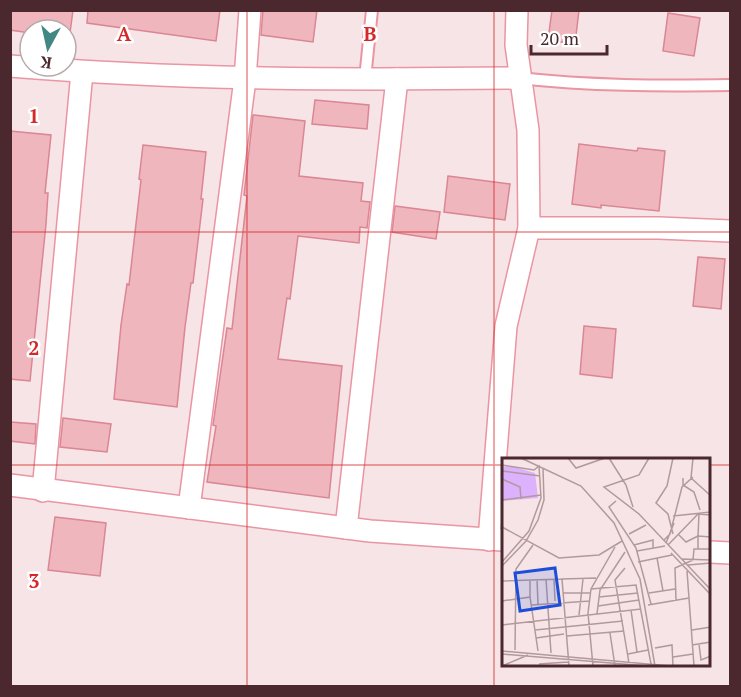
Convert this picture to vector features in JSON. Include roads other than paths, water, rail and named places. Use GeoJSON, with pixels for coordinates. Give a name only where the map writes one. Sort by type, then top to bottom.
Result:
{"type":"FeatureCollection","features":[{"type":"Feature","properties":{"kind":"street"},"geometry":{"type":"LineString","coordinates":[[189,508],[246,79],[250,10]]}},
{"type":"Feature","properties":{"kind":"street"},"geometry":{"type":"LineString","coordinates":[[10,485],[346,528],[497,540],[506,326],[529,228],[528,130],[519,78],[516,45],[517,10]]}},
{"type":"Feature","properties":{"kind":"street"},"geometry":{"type":"LineString","coordinates":[[10,66],[82,72],[246,79],[519,78]]}},
{"type":"Feature","properties":{"kind":"street"},"geometry":{"type":"LineString","coordinates":[[43,490],[82,72]]}},
{"type":"Feature","properties":{"kind":"street"},"geometry":{"type":"LineString","coordinates":[[346,528],[397,79]]}},
{"type":"Feature","properties":{"kind":"street"},"geometry":{"type":"LineString","coordinates":[[529,228],[659,228],[730,231]]}},
{"type":"Feature","properties":{"kind":"street"},"geometry":{"type":"LineString","coordinates":[[711,552],[730,553]]}},
{"type":"Feature","properties":{"kind":"lane"},"geometry":{"type":"LineString","coordinates":[[365,79],[372,10]]}},
{"type":"Feature","properties":{"kind":"lane"},"geometry":{"type":"LineString","coordinates":[[519,78],[580,85],[655,87],[730,85]]}}]}
